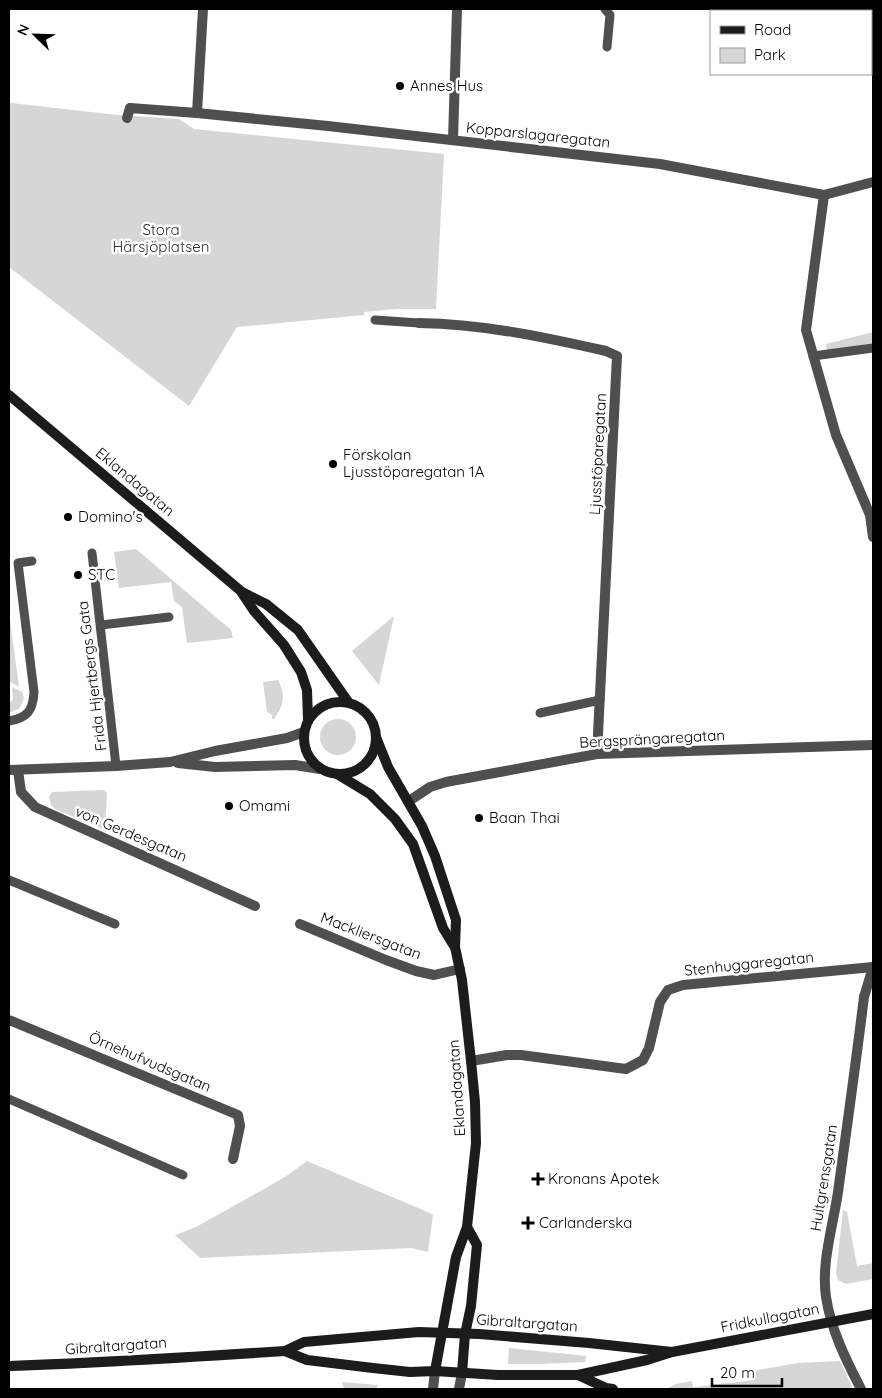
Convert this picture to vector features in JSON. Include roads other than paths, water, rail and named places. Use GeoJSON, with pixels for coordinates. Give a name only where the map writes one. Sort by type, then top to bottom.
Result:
{"type":"FeatureCollection","features":[{"type":"Feature","properties":{"kind":"street"},"geometry":{"type":"LineString","coordinates":[[197,112],[203,9]]}},
{"type":"Feature","properties":{"kind":"street"},"geometry":{"type":"LineString","coordinates":[[453,140],[457,9]]}},
{"type":"Feature","properties":{"kind":"street","name":"Kopparslagaregatan"},"geometry":{"type":"LineString","coordinates":[[128,118],[130,108],[197,112],[453,140],[660,164],[824,195],[873,182]]}},
{"type":"Feature","properties":{"kind":"street"},"geometry":{"type":"LineString","coordinates":[[824,195],[806,330],[836,435],[872,515],[873,537]]}},
{"type":"Feature","properties":{"kind":"street","name":"Ljusstöparegatan"},"geometry":{"type":"LineString","coordinates":[[419,323],[449,324],[525,333],[606,351],[617,356],[597,754]]}},
{"type":"Feature","properties":{"kind":"street","name":"Eklandagatan"},"geometry":{"type":"LineString","coordinates":[[9,395],[242,592],[266,604],[298,630],[349,702],[368,715],[374,725],[376,736],[388,767],[422,826],[436,856],[456,920],[455,947],[460,969],[471,1061],[476,1143],[467,1227],[456,1257],[433,1389]]}},
{"type":"Feature","properties":{"kind":"street","name":"Eklandagatan"},"geometry":{"type":"LineString","coordinates":[[242,592],[254,611],[284,645],[301,672],[307,690],[308,720],[303,742],[306,753],[320,769],[336,774],[370,794],[396,819],[413,844],[443,928],[455,947]]}},
{"type":"Feature","properties":{"kind":"street"},"geometry":{"type":"LineString","coordinates":[[308,720],[316,710],[326,704],[337,701],[349,702]]}},
{"type":"Feature","properties":{"kind":"street"},"geometry":{"type":"LineString","coordinates":[[13,770],[170,762],[215,751],[287,738],[304,732]]}},
{"type":"Feature","properties":{"kind":"street"},"geometry":{"type":"LineString","coordinates":[[336,774],[348,773],[365,764],[372,754],[376,736]]}},
{"type":"Feature","properties":{"kind":"street","name":"Bergsprängaregatan"},"geometry":{"type":"LineString","coordinates":[[409,802],[430,787],[446,782],[597,754],[873,745]]}},
{"type":"Feature","properties":{"kind":"street"},"geometry":{"type":"LineString","coordinates":[[170,762],[214,767],[294,765],[320,769]]}},
{"type":"Feature","properties":{"kind":"street","name":"von Gerdesgatan"},"geometry":{"type":"LineString","coordinates":[[13,770],[21,792],[35,807],[255,906]]}},
{"type":"Feature","properties":{"kind":"street","name":"Mackliersgatan"},"geometry":{"type":"LineString","coordinates":[[300,924],[386,960],[416,970],[434,975],[460,969]]}},
{"type":"Feature","properties":{"kind":"street","name":"Stenhuggaregatan"},"geometry":{"type":"LineString","coordinates":[[471,1061],[507,1055],[521,1055],[626,1069],[643,1060],[649,1048],[660,1002],[668,990],[683,985],[873,967]]}},
{"type":"Feature","properties":{"kind":"street","name":"Hultgrensgatan"},"geometry":{"type":"LineString","coordinates":[[861,1389],[849,1367],[831,1322],[826,1296],[825,1270],[838,1192],[864,997],[873,967]]}},
{"type":"Feature","properties":{"kind":"street","name":"Örnehufvudsgatan"},"geometry":{"type":"LineString","coordinates":[[9,1020],[238,1115],[240,1126],[233,1159]]}},
{"type":"Feature","properties":{"kind":"street","name":"Eklandagatan"},"geometry":{"type":"LineString","coordinates":[[459,1389],[465,1334],[471,1306],[477,1245],[467,1227]]}},
{"type":"Feature","properties":{"kind":"street","name":"Fridkullagatan"},"geometry":{"type":"LineString","coordinates":[[672,1352],[873,1314]]}},
{"type":"Feature","properties":{"kind":"street","name":"Gibraltargatan"},"geometry":{"type":"LineString","coordinates":[[9,1366],[88,1364],[285,1351],[304,1342],[419,1332],[607,1344],[672,1352]]}},
{"type":"Feature","properties":{"kind":"street","name":"Gibraltargatan"},"geometry":{"type":"LineString","coordinates":[[285,1351],[307,1360],[410,1372],[435,1371],[498,1375],[578,1376],[647,1360],[672,1352]]}},
{"type":"Feature","properties":{"kind":"street","name":"Gibraltargatan"},"geometry":{"type":"LineString","coordinates":[[578,1376],[613,1389]]}},
{"type":"Feature","properties":{"kind":"lane"},"geometry":{"type":"LineString","coordinates":[[605,9],[610,15],[607,46]]}},
{"type":"Feature","properties":{"kind":"lane"},"geometry":{"type":"LineString","coordinates":[[375,320],[419,323]]}},
{"type":"Feature","properties":{"kind":"lane"},"geometry":{"type":"LineString","coordinates":[[813,356],[873,348]]}},
{"type":"Feature","properties":{"kind":"lane","name":"Frida Hjertbergs Gata"},"geometry":{"type":"LineString","coordinates":[[92,553],[116,766]]}},
{"type":"Feature","properties":{"kind":"lane"},"geometry":{"type":"LineString","coordinates":[[9,721],[27,714],[33,704],[34,692],[18,563],[32,561]]}},
{"type":"Feature","properties":{"kind":"lane"},"geometry":{"type":"LineString","coordinates":[[101,625],[169,617]]}},
{"type":"Feature","properties":{"kind":"lane"},"geometry":{"type":"LineString","coordinates":[[540,713],[600,700]]}},
{"type":"Feature","properties":{"kind":"lane"},"geometry":{"type":"LineString","coordinates":[[9,880],[114,924]]}},
{"type":"Feature","properties":{"kind":"lane"},"geometry":{"type":"LineString","coordinates":[[9,1099],[182,1175]]}},
{"type":"Feature","properties":{"kind":"place","name":"Annes Hus"},"geometry":{"type":"Point","coordinates":[400,86]}},
{"type":"Feature","properties":{"kind":"place","name":"Förskolan Ljusstöparegatan 1A"},"geometry":{"type":"Point","coordinates":[333,464]}},
{"type":"Feature","properties":{"kind":"place","name":"Domino's"},"geometry":{"type":"Point","coordinates":[68,517]}},
{"type":"Feature","properties":{"kind":"place","name":"STC"},"geometry":{"type":"Point","coordinates":[78,575]}},
{"type":"Feature","properties":{"kind":"place","name":"Omami"},"geometry":{"type":"Point","coordinates":[229,806]}},
{"type":"Feature","properties":{"kind":"place","name":"Baan Thai"},"geometry":{"type":"Point","coordinates":[479,818]}},
{"type":"Feature","properties":{"kind":"place","name":"Kronans Apotek"},"geometry":{"type":"Point","coordinates":[538,1179]}},
{"type":"Feature","properties":{"kind":"place","name":"Carlanderska"},"geometry":{"type":"Point","coordinates":[528,1223]}},
{"type":"Feature","properties":{"kind":"park label","name":"Stora Härsjöplatsen"},"geometry":{"type":"Point","coordinates":[161,238]}}]}
